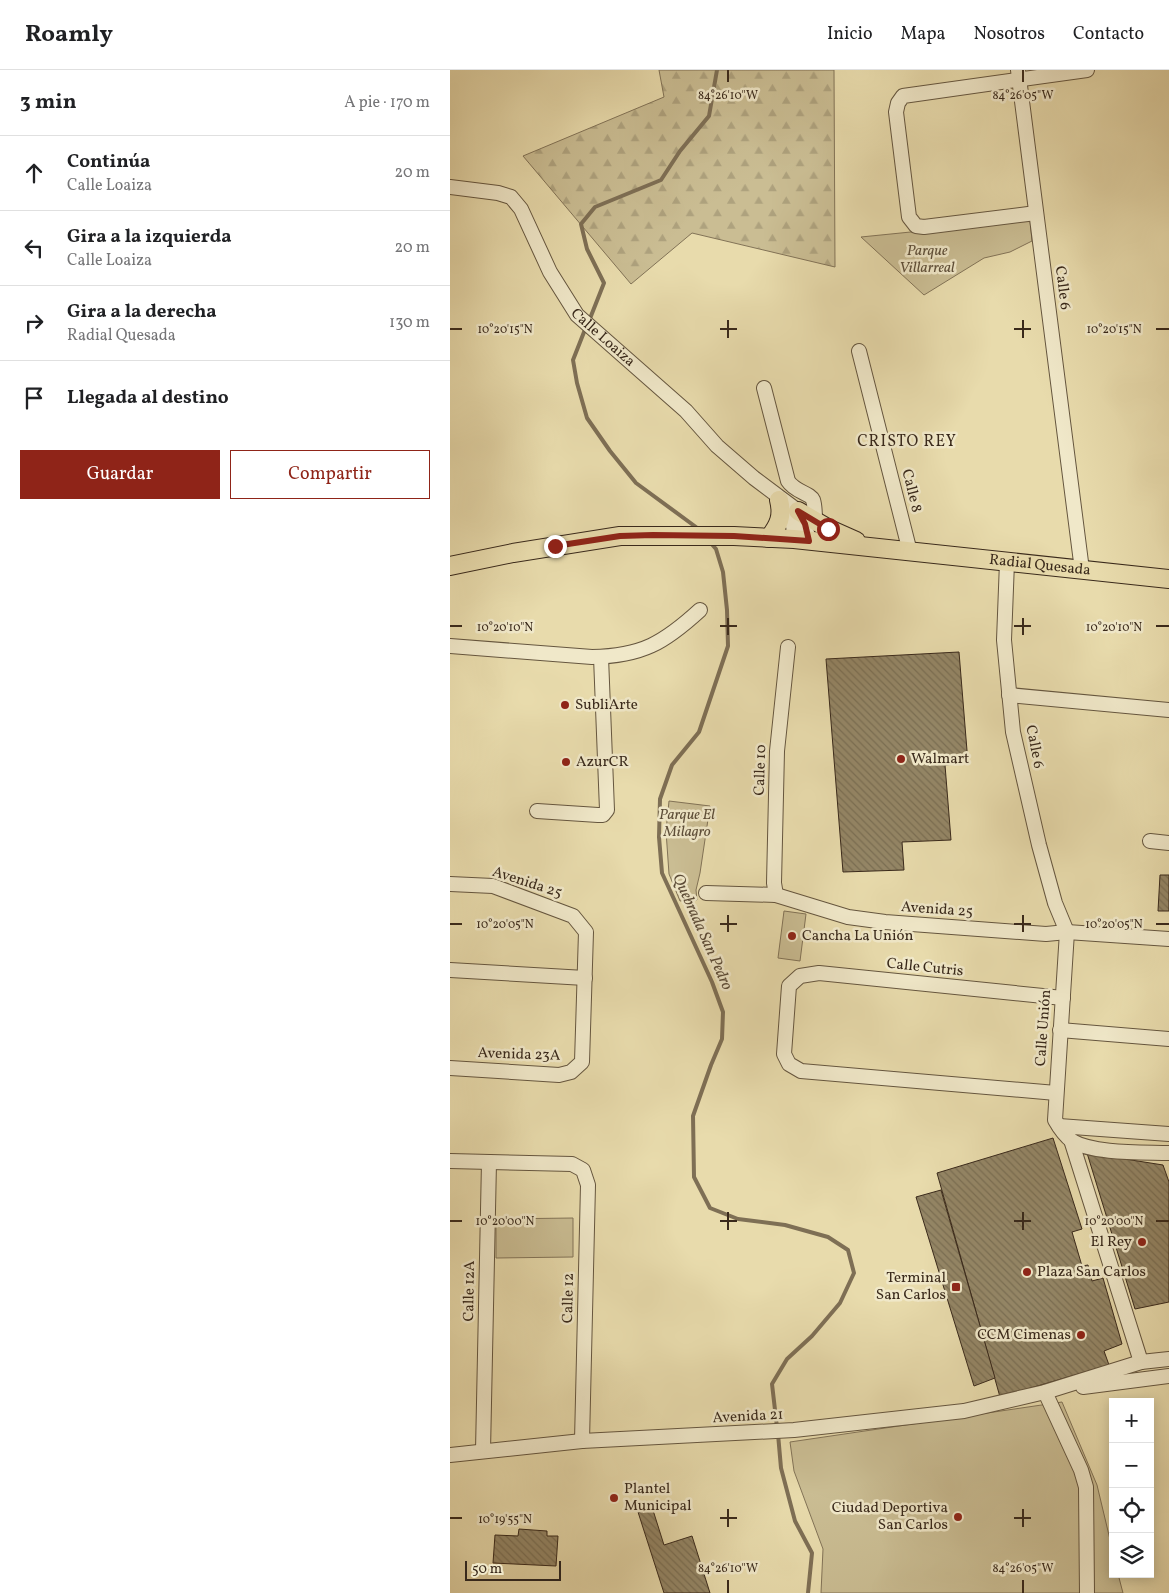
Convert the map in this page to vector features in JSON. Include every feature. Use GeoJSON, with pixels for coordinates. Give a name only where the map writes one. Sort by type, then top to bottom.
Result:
{"type":"FeatureCollection","features":[{"type":"Feature","properties":{"kind":"main road"},"geometry":{"type":"LineString","coordinates":[[769,538],[779,524],[781,508],[778,497]]}},
{"type":"Feature","properties":{"kind":"main road","name":"Calle Loaiza"},"geometry":{"type":"LineString","coordinates":[[798,511],[828,529],[883,550]]}},
{"type":"Feature","properties":{"kind":"main road"},"geometry":{"type":"LineString","coordinates":[[450,566],[512,553],[620,536],[734,536],[801,540],[883,550]]}},
{"type":"Feature","properties":{"kind":"main road","name":"Radial Quesada"},"geometry":{"type":"LineString","coordinates":[[883,550],[1169,579]]}},
{"type":"Feature","properties":{"kind":"main road"},"geometry":{"type":"LineString","coordinates":[[450,572],[479,561]]}},
{"type":"Feature","properties":{"kind":"street"},"geometry":{"type":"LineString","coordinates":[[1036,213],[924,227],[916,226],[909,217],[896,112],[898,103],[903,96],[1018,74],[1087,70]]}},
{"type":"Feature","properties":{"kind":"street","name":"Calle 6"},"geometry":{"type":"LineString","coordinates":[[1018,74],[1082,570]]}},
{"type":"Feature","properties":{"kind":"street","name":"Calle Loaiza"},"geometry":{"type":"LineString","coordinates":[[450,187],[498,193],[511,197],[521,209],[550,272],[577,315],[686,411],[718,446],[754,478],[798,511]]}},
{"type":"Feature","properties":{"kind":"street","name":"Calle 8"},"geometry":{"type":"LineString","coordinates":[[859,351],[910,552]]}},
{"type":"Feature","properties":{"kind":"street"},"geometry":{"type":"LineString","coordinates":[[764,388],[788,480],[797,491],[811,497],[814,502],[815,521]]}},
{"type":"Feature","properties":{"kind":"street","name":"Calle Loaiza"},"geometry":{"type":"LineString","coordinates":[[778,497],[792,519],[801,540]]}},
{"type":"Feature","properties":{"kind":"street"},"geometry":{"type":"LineString","coordinates":[[798,511],[805,524],[801,540]]}},
{"type":"Feature","properties":{"kind":"street","name":"Calle 6"},"geometry":{"type":"LineString","coordinates":[[1007,562],[1004,640],[1013,732],[1039,845],[1055,903],[1067,932]]}},
{"type":"Feature","properties":{"kind":"street"},"geometry":{"type":"LineString","coordinates":[[450,646],[616,656],[652,647],[668,637],[700,610]]}},
{"type":"Feature","properties":{"kind":"street","name":"Calle 10"},"geometry":{"type":"LineString","coordinates":[[776,895],[774,883],[777,751],[788,647]]}},
{"type":"Feature","properties":{"kind":"street"},"geometry":{"type":"LineString","coordinates":[[537,811],[603,815],[607,810],[601,656]]}},
{"type":"Feature","properties":{"kind":"street"},"geometry":{"type":"LineString","coordinates":[[1009,695],[1169,710]]}},
{"type":"Feature","properties":{"kind":"street"},"geometry":{"type":"LineString","coordinates":[[1150,841],[1169,843]]}},
{"type":"Feature","properties":{"kind":"street","name":"Avenida 25"},"geometry":{"type":"LineString","coordinates":[[450,884],[493,886],[573,916],[586,932],[586,978]]}},
{"type":"Feature","properties":{"kind":"street","name":"Avenida 25"},"geometry":{"type":"LineString","coordinates":[[706,893],[776,895],[848,917],[885,922],[1046,934],[1067,932],[1169,938]]}},
{"type":"Feature","properties":{"kind":"street","name":"Calle Unión"},"geometry":{"type":"LineString","coordinates":[[1059,1126],[1054,1114],[1067,932]]}},
{"type":"Feature","properties":{"kind":"street"},"geometry":{"type":"LineString","coordinates":[[450,970],[586,978]]}},
{"type":"Feature","properties":{"kind":"street","name":"Calle Cutris"},"geometry":{"type":"LineString","coordinates":[[1056,1093],[801,1071],[789,1064],[784,1054],[789,986],[800,976],[819,973],[1062,998]]}},
{"type":"Feature","properties":{"kind":"street","name":"Avenida 23A"},"geometry":{"type":"LineString","coordinates":[[450,1068],[559,1075],[571,1072],[582,1062],[586,978]]}},
{"type":"Feature","properties":{"kind":"street"},"geometry":{"type":"LineString","coordinates":[[1060,1030],[1169,1039]]}},
{"type":"Feature","properties":{"kind":"street"},"geometry":{"type":"LineString","coordinates":[[1059,1126],[1169,1134]]}},
{"type":"Feature","properties":{"kind":"street"},"geometry":{"type":"LineString","coordinates":[[1059,1126],[1071,1140],[1083,1146],[1108,1150],[1169,1153]]}},
{"type":"Feature","properties":{"kind":"street"},"geometry":{"type":"LineString","coordinates":[[1071,1140],[1141,1362]]}},
{"type":"Feature","properties":{"kind":"street"},"geometry":{"type":"LineString","coordinates":[[450,1161],[489,1162]]}},
{"type":"Feature","properties":{"kind":"street","name":"Calle 12"},"geometry":{"type":"LineString","coordinates":[[489,1162],[572,1164],[583,1170],[588,1185],[582,1441]]}},
{"type":"Feature","properties":{"kind":"street","name":"Calle 12A"},"geometry":{"type":"LineString","coordinates":[[484,1451],[489,1162]]}},
{"type":"Feature","properties":{"kind":"street","name":"Avenida 21"},"geometry":{"type":"LineString","coordinates":[[450,1455],[582,1441],[794,1430],[964,1411],[1045,1392],[1141,1362],[1169,1359]]}},
{"type":"Feature","properties":{"kind":"street","name":"Avenida 21"},"geometry":{"type":"LineString","coordinates":[[1045,1392],[1169,1376]]}},
{"type":"Feature","properties":{"kind":"street"},"geometry":{"type":"LineString","coordinates":[[1045,1392],[1086,1486],[1087,1593]]}},
{"type":"Feature","properties":{"kind":"green space"},"geometry":{"type":"Polygon","coordinates":[[[659,70],[834,70],[835,267],[692,233],[631,284],[523,156],[664,97],[659,70]]]}},
{"type":"Feature","properties":{"kind":"green space","name":"Parque Villarreal"},"geometry":{"type":"Polygon","coordinates":[[[1030,220],[1032,241],[1010,252],[984,258],[924,295],[861,237],[1030,220]]]}},
{"type":"Feature","properties":{"kind":"green space","name":"Parque El Milagro"},"geometry":{"type":"Polygon","coordinates":[[[669,801],[710,806],[696,890],[697,900],[680,901],[669,874],[666,831],[669,801]]]}},
{"type":"Feature","properties":{"kind":"green space","name":"Cancha La Unión"},"geometry":{"type":"Polygon","coordinates":[[[784,911],[806,914],[800,961],[778,958],[784,911]]]}},
{"type":"Feature","properties":{"kind":"green space"},"geometry":{"type":"Polygon","coordinates":[[[573,1218],[573,1257],[496,1258],[496,1219],[573,1218]]]}},
{"type":"Feature","properties":{"kind":"green space","name":"Ciudad Deportiva San Carlos"},"geometry":{"type":"Polygon","coordinates":[[[1062,1402],[1097,1485],[1109,1535],[1109,1578],[1119,1578],[1123,1593],[821,1593],[823,1549],[794,1471],[790,1442],[1062,1402]]]}},
{"type":"Feature","properties":{"kind":"building","name":"Walmart"},"geometry":{"type":"Polygon","coordinates":[[[959,652],[968,763],[945,765],[951,840],[902,842],[904,870],[843,872],[826,659],[959,652]]]}},
{"type":"Feature","properties":{"kind":"building"},"geometry":{"type":"Polygon","coordinates":[[[1160,875],[1169,875],[1169,911],[1158,911],[1160,875]]]}},
{"type":"Feature","properties":{"kind":"building","name":"Plaza San Carlos"},"geometry":{"type":"Polygon","coordinates":[[[1053,1138],[1082,1229],[1072,1232],[1082,1266],[1088,1265],[1092,1281],[1103,1278],[1122,1344],[1104,1351],[1109,1365],[1000,1397],[937,1173],[1053,1138]]]}},
{"type":"Feature","properties":{"kind":"building","name":"El Rey"},"geometry":{"type":"Polygon","coordinates":[[[1087,1153],[1163,1165],[1169,1182],[1169,1302],[1135,1309],[1087,1153]]]}},
{"type":"Feature","properties":{"kind":"building","name":"Terminal San Carlos"},"geometry":{"type":"Polygon","coordinates":[[[941,1190],[995,1378],[974,1386],[916,1197],[941,1190]]]}},
{"type":"Feature","properties":{"kind":"building"},"geometry":{"type":"Polygon","coordinates":[[[652,1507],[664,1545],[692,1536],[710,1593],[664,1593],[638,1512],[652,1507]]]}},
{"type":"Feature","properties":{"kind":"building"},"geometry":{"type":"Polygon","coordinates":[[[519,1529],[547,1531],[547,1536],[558,1536],[556,1566],[493,1563],[495,1535],[518,1536],[519,1529]]]}},
{"type":"Feature","properties":{"kind":"waterway","name":"Quebrada San Pedro"},"geometry":{"type":"LineString","coordinates":[[589,321],[604,283],[587,249],[581,224],[595,207],[661,180],[680,151],[709,116],[717,70]]}},
{"type":"Feature","properties":{"kind":"waterway","name":"Quebrada San Pedro"},"geometry":{"type":"LineString","coordinates":[[586,327],[573,360],[577,383],[587,418],[636,483],[700,530]]}},
{"type":"Feature","properties":{"kind":"waterway","name":"Quebrada San Pedro"},"geometry":{"type":"LineString","coordinates":[[709,541],[716,549],[723,572],[728,646],[699,732],[672,765],[660,799],[659,837],[662,873],[712,982],[723,1012],[722,1039],[693,1116],[694,1177],[710,1208],[738,1219],[785,1225],[828,1237],[848,1250],[854,1273],[840,1303],[812,1336],[787,1359],[772,1384],[777,1427]]}},
{"type":"Feature","properties":{"kind":"waterway","name":"Quebrada San Pedro"},"geometry":{"type":"LineString","coordinates":[[778,1434],[781,1468],[795,1521],[812,1553],[808,1593]]}},
{"type":"Feature","properties":{"kind":"place","name":"SubliArte"},"geometry":{"type":"Point","coordinates":[565,705]}},
{"type":"Feature","properties":{"kind":"place","name":"Walmart"},"geometry":{"type":"Point","coordinates":[901,759]}},
{"type":"Feature","properties":{"kind":"place","name":"AzurCR"},"geometry":{"type":"Point","coordinates":[566,762]}},
{"type":"Feature","properties":{"kind":"place","name":"Cancha La Unión"},"geometry":{"type":"Point","coordinates":[792,936]}},
{"type":"Feature","properties":{"kind":"place","name":"El Rey"},"geometry":{"type":"Point","coordinates":[1142,1242]}},
{"type":"Feature","properties":{"kind":"place","name":"Plaza San Carlos"},"geometry":{"type":"Point","coordinates":[1027,1272]}},
{"type":"Feature","properties":{"kind":"place","name":"Terminal San Carlos"},"geometry":{"type":"Point","coordinates":[956,1287]}},
{"type":"Feature","properties":{"kind":"place","name":"CCM Cimenas"},"geometry":{"type":"Point","coordinates":[1081,1335]}},
{"type":"Feature","properties":{"kind":"place","name":"Plantel Municipal"},"geometry":{"type":"Point","coordinates":[614,1498]}},
{"type":"Feature","properties":{"kind":"place","name":"Ciudad Deportiva San Carlos"},"geometry":{"type":"Point","coordinates":[958,1517]}},
{"type":"Feature","properties":{"kind":"district","name":"CRISTO REY"},"geometry":{"type":"Point","coordinates":[907,442]}},
{"type":"Feature","properties":{"kind":"route"},"geometry":{"type":"LineString","coordinates":[[555,546],[620,536],[653,535],[734,536],[809,541],[805,524],[798,511],[828,529]]}}]}
